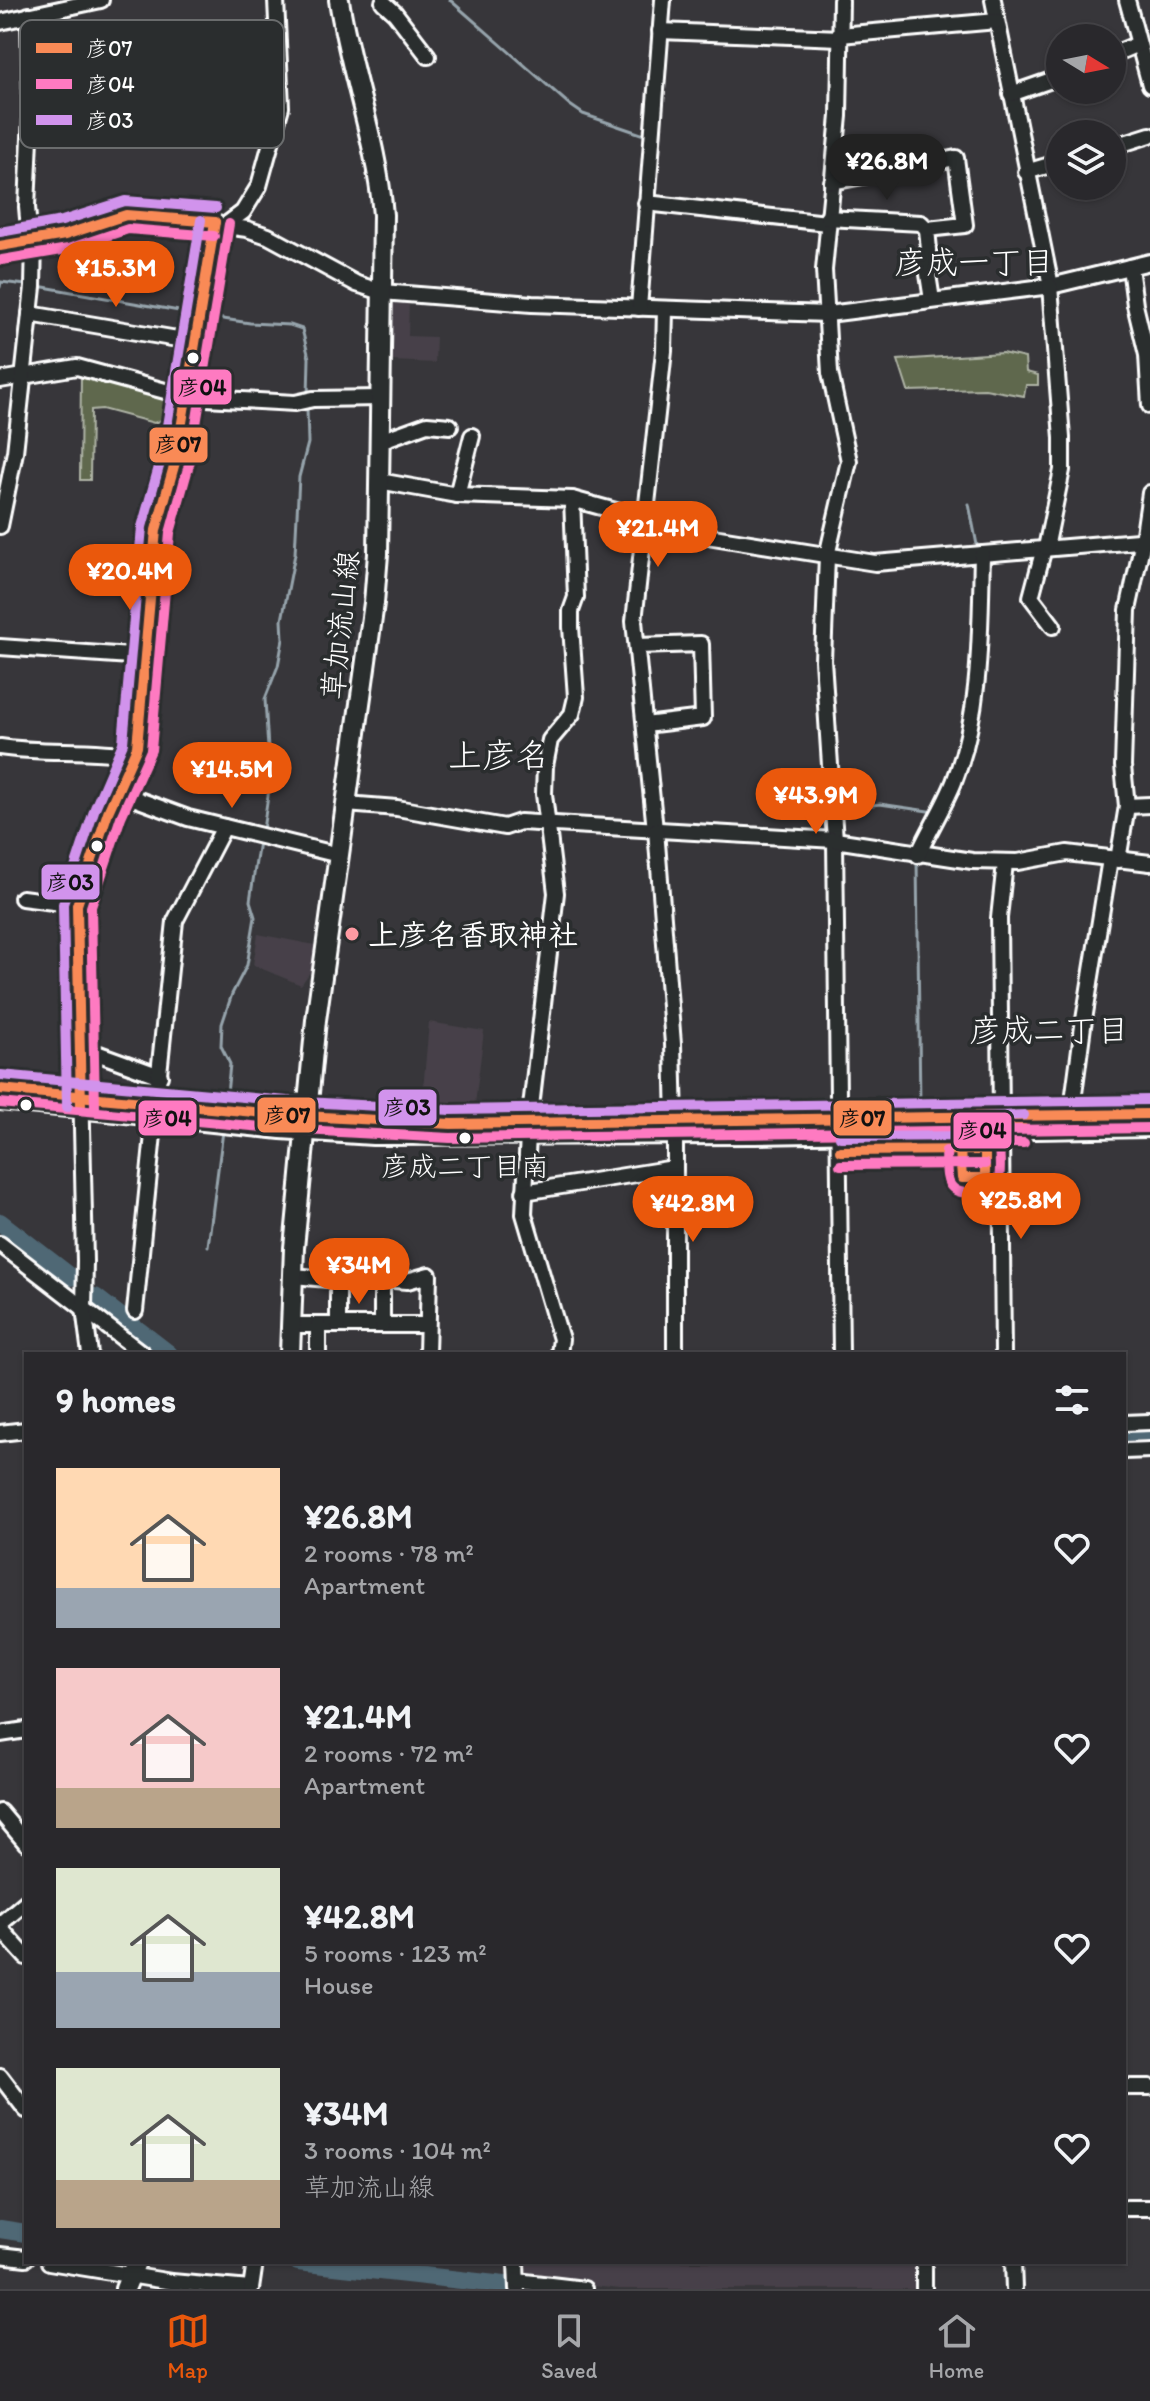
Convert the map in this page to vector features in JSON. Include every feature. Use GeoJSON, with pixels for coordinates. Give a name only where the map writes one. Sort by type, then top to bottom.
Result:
{"type":"FeatureCollection","features":[{"type":"Feature","properties":{"kind":"main road","name":"草加流山線"},"geometry":{"type":"LineString","coordinates":[[290,1352],[293,1276],[316,1020],[374,603],[379,481],[381,186],[353,76],[339,0]]}},
{"type":"Feature","properties":{"kind":"main road"},"geometry":{"type":"LineString","coordinates":[[0,1089],[82,1102],[306,1124],[438,1124],[528,1129],[1001,1123],[1150,1127]]}},
{"type":"Feature","properties":{"kind":"main road"},"geometry":{"type":"LineString","coordinates":[[0,1100],[82,1102]]}},
{"type":"Feature","properties":{"kind":"main road"},"geometry":{"type":"LineString","coordinates":[[1001,1123],[1071,1116],[1150,1114]]}},
{"type":"Feature","properties":{"kind":"street"},"geometry":{"type":"LineString","coordinates":[[0,22],[101,0]]}},
{"type":"Feature","properties":{"kind":"street"},"geometry":{"type":"LineString","coordinates":[[276,0],[277,20]]}},
{"type":"Feature","properties":{"kind":"street"},"geometry":{"type":"LineString","coordinates":[[639,308],[663,0]]}},
{"type":"Feature","properties":{"kind":"street"},"geometry":{"type":"LineString","coordinates":[[841,0],[839,116],[824,270],[830,373],[849,461],[827,556],[823,660],[835,840],[841,1352]]}},
{"type":"Feature","properties":{"kind":"street"},"geometry":{"type":"LineString","coordinates":[[993,0],[1050,286],[1062,470],[1031,597],[1053,626]]}},
{"type":"Feature","properties":{"kind":"street"},"geometry":{"type":"LineString","coordinates":[[1127,0],[1150,85]]}},
{"type":"Feature","properties":{"kind":"street"},"geometry":{"type":"LineString","coordinates":[[383,2],[428,56]]}},
{"type":"Feature","properties":{"kind":"street"},"geometry":{"type":"LineString","coordinates":[[29,15],[29,20]]}},
{"type":"Feature","properties":{"kind":"street"},"geometry":{"type":"LineString","coordinates":[[660,31],[840,36],[997,21]]}},
{"type":"Feature","properties":{"kind":"street"},"geometry":{"type":"LineString","coordinates":[[1126,49],[1138,44]]}},
{"type":"Feature","properties":{"kind":"street"},"geometry":{"type":"LineString","coordinates":[[1011,94],[1046,82]]}},
{"type":"Feature","properties":{"kind":"street"},"geometry":{"type":"LineString","coordinates":[[1126,143],[1150,135]]}},
{"type":"Feature","properties":{"kind":"street"},"geometry":{"type":"LineString","coordinates":[[0,526],[15,452],[30,314],[32,240],[27,207],[30,148]]}},
{"type":"Feature","properties":{"kind":"street"},"geometry":{"type":"LineString","coordinates":[[221,223],[243,212],[256,193],[269,148]]}},
{"type":"Feature","properties":{"kind":"street"},"geometry":{"type":"LineString","coordinates":[[832,182],[956,158],[965,225],[927,229]]}},
{"type":"Feature","properties":{"kind":"street"},"geometry":{"type":"LineString","coordinates":[[1026,172],[1046,166]]}},
{"type":"Feature","properties":{"kind":"street"},"geometry":{"type":"LineString","coordinates":[[646,203],[827,220],[921,223],[927,229],[929,250],[925,255],[932,300]]}},
{"type":"Feature","properties":{"kind":"street"},"geometry":{"type":"LineString","coordinates":[[0,246],[65,235],[126,215],[221,223],[268,236],[333,272],[382,292],[532,304],[828,314],[1050,286],[1150,262]]}},
{"type":"Feature","properties":{"kind":"street"},"geometry":{"type":"LineString","coordinates":[[90,1352],[84,1308],[77,905],[117,792],[134,756],[140,726],[156,530],[171,481],[195,342],[221,223]]}},
{"type":"Feature","properties":{"kind":"street"},"geometry":{"type":"LineString","coordinates":[[1130,267],[1147,355],[1150,406]]}},
{"type":"Feature","properties":{"kind":"street"},"geometry":{"type":"LineString","coordinates":[[665,310],[664,351],[634,621],[656,830],[673,1044],[675,1352]]}},
{"type":"Feature","properties":{"kind":"street"},"geometry":{"type":"LineString","coordinates":[[30,314],[195,342]]}},
{"type":"Feature","properties":{"kind":"street"},"geometry":{"type":"LineString","coordinates":[[0,380],[77,367],[187,397],[295,403],[313,399],[381,398]]}},
{"type":"Feature","properties":{"kind":"street"},"geometry":{"type":"LineString","coordinates":[[380,441],[427,424],[450,426]]}},
{"type":"Feature","properties":{"kind":"street"},"geometry":{"type":"LineString","coordinates":[[457,495],[472,436]]}},
{"type":"Feature","properties":{"kind":"street"},"geometry":{"type":"LineString","coordinates":[[379,481],[457,495],[572,499],[707,536],[875,563],[1146,540]]}},
{"type":"Feature","properties":{"kind":"street"},"geometry":{"type":"LineString","coordinates":[[1071,1116],[1083,1026],[1127,806],[1123,766],[1128,610],[1146,540],[1150,493]]}},
{"type":"Feature","properties":{"kind":"street"},"geometry":{"type":"LineString","coordinates":[[559,1352],[561,1339],[524,1214],[524,1192],[528,1129],[556,893],[543,782],[550,740],[572,714],[576,697],[571,627],[571,611],[576,597],[572,499]]}},
{"type":"Feature","properties":{"kind":"street"},"geometry":{"type":"LineString","coordinates":[[918,855],[948,796],[965,746],[978,671],[982,554]]}},
{"type":"Feature","properties":{"kind":"street"},"geometry":{"type":"LineString","coordinates":[[637,646],[701,644],[703,718],[645,725]]}},
{"type":"Feature","properties":{"kind":"street"},"geometry":{"type":"LineString","coordinates":[[0,647],[145,657]]}},
{"type":"Feature","properties":{"kind":"street"},"geometry":{"type":"LineString","coordinates":[[0,747],[38,753],[109,752],[134,756]]}},
{"type":"Feature","properties":{"kind":"street"},"geometry":{"type":"LineString","coordinates":[[117,792],[188,818],[339,855]]}},
{"type":"Feature","properties":{"kind":"street"},"geometry":{"type":"LineString","coordinates":[[346,804],[397,808],[505,827],[520,822],[547,823],[835,840],[918,855],[1005,863],[1067,853],[1150,863]]}},
{"type":"Feature","properties":{"kind":"street"},"geometry":{"type":"LineString","coordinates":[[1127,806],[1150,805]]}},
{"type":"Feature","properties":{"kind":"street"},"geometry":{"type":"LineString","coordinates":[[135,1311],[175,921],[224,827]]}},
{"type":"Feature","properties":{"kind":"street"},"geometry":{"type":"LineString","coordinates":[[1003,1352],[999,918],[1005,863]]}},
{"type":"Feature","properties":{"kind":"street"},"geometry":{"type":"LineString","coordinates":[[22,898],[77,905]]}},
{"type":"Feature","properties":{"kind":"street"},"geometry":{"type":"LineString","coordinates":[[80,1047],[160,1076]]}},
{"type":"Feature","properties":{"kind":"street"},"geometry":{"type":"LineString","coordinates":[[524,1192],[674,1168]]}},
{"type":"Feature","properties":{"kind":"street"},"geometry":{"type":"LineString","coordinates":[[0,1244],[140,1352]]}},
{"type":"Feature","properties":{"kind":"street"},"geometry":{"type":"LineString","coordinates":[[293,1276],[338,1278],[381,1274],[382,1325]]}},
{"type":"Feature","properties":{"kind":"street"},"geometry":{"type":"LineString","coordinates":[[382,1279],[407,1281],[429,1275],[427,1352]]}},
{"type":"Feature","properties":{"kind":"street"},"geometry":{"type":"LineString","coordinates":[[338,1278],[338,1325]]}},
{"type":"Feature","properties":{"kind":"street"},"geometry":{"type":"LineString","coordinates":[[290,1325],[427,1325]]}},
{"type":"Feature","properties":{"kind":"street"},"geometry":{"type":"LineString","coordinates":[[318,1325],[318,1352]]}},
{"type":"Feature","properties":{"kind":"street"},"geometry":{"type":"LineString","coordinates":[[1126,1423],[1150,1422]]}},
{"type":"Feature","properties":{"kind":"street"},"geometry":{"type":"LineString","coordinates":[[0,1433],[24,1430]]}},
{"type":"Feature","properties":{"kind":"street"},"geometry":{"type":"LineString","coordinates":[[1126,1451],[1150,1450]]}},
{"type":"Feature","properties":{"kind":"street"},"geometry":{"type":"LineString","coordinates":[[0,1734],[24,1730]]}},
{"type":"Feature","properties":{"kind":"street"},"geometry":{"type":"LineString","coordinates":[[0,1812],[24,1841]]}},
{"type":"Feature","properties":{"kind":"street"},"geometry":{"type":"LineString","coordinates":[[24,1904],[2,1929],[24,1955]]}},
{"type":"Feature","properties":{"kind":"street"},"geometry":{"type":"LineString","coordinates":[[0,2076],[24,2107]]}},
{"type":"Feature","properties":{"kind":"street"},"geometry":{"type":"LineString","coordinates":[[1126,2087],[1150,2087]]}},
{"type":"Feature","properties":{"kind":"street"},"geometry":{"type":"LineString","coordinates":[[1126,2208],[1150,2208]]}},
{"type":"Feature","properties":{"kind":"street"},"geometry":{"type":"LineString","coordinates":[[0,2255],[24,2258]]}},
{"type":"Feature","properties":{"kind":"street"},"geometry":{"type":"LineString","coordinates":[[76,2264],[104,2266],[130,2275],[250,2289],[254,2267]]}},
{"type":"Feature","properties":{"kind":"street"},"geometry":{"type":"LineString","coordinates":[[516,2264],[517,2285],[584,2289]]}},
{"type":"Feature","properties":{"kind":"street"},"geometry":{"type":"LineString","coordinates":[[924,2264],[924,2289]]}},
{"type":"Feature","properties":{"kind":"street"},"geometry":{"type":"LineString","coordinates":[[1013,2264],[1014,2289]]}},
{"type":"Feature","properties":{"kind":"shaded area"},"geometry":{"type":"Polygon","coordinates":[[[393,299],[409,300],[408,336],[436,337],[435,363],[391,361],[393,299]]]}},
{"type":"Feature","properties":{"kind":"shaded area"},"geometry":{"type":"Polygon","coordinates":[[[258,934],[315,945],[311,971],[301,985],[253,965],[258,934]]]}},
{"type":"Feature","properties":{"kind":"shaded area"},"geometry":{"type":"Polygon","coordinates":[[[429,1022],[484,1031],[474,1112],[421,1112],[429,1022]]]}},
{"type":"Feature","properties":{"kind":"shaded area"},"geometry":{"type":"Polygon","coordinates":[[[525,2264],[917,2264],[917,2285],[913,2289],[620,2289],[530,2279],[525,2275],[525,2264]]]}},
{"type":"Feature","properties":{"kind":"green space"},"geometry":{"type":"Polygon","coordinates":[[[1002,353],[1025,358],[1026,372],[1038,375],[1038,385],[1026,385],[1024,396],[985,389],[908,391],[898,360],[1002,353]]]}},
{"type":"Feature","properties":{"kind":"green space"},"geometry":{"type":"Polygon","coordinates":[[[81,372],[176,398],[179,402],[175,423],[161,420],[154,423],[102,409],[91,410],[90,480],[80,480],[81,372]]]}},
{"type":"Feature","properties":{"kind":"waterway"},"geometry":{"type":"LineString","coordinates":[[450,0],[583,114],[647,136]]}},
{"type":"Feature","properties":{"kind":"waterway"},"geometry":{"type":"LineString","coordinates":[[0,287],[1,282],[26,285]]}},
{"type":"Feature","properties":{"kind":"waterway"},"geometry":{"type":"LineString","coordinates":[[38,286],[196,314]]}},
{"type":"Feature","properties":{"kind":"waterway"},"geometry":{"type":"LineString","coordinates":[[203,316],[290,325],[302,329],[309,358],[308,396]]}},
{"type":"Feature","properties":{"kind":"waterway"},"geometry":{"type":"LineString","coordinates":[[263,830],[270,782],[265,699],[278,666],[283,639],[282,620],[295,554],[299,477],[308,443],[307,409]]}},
{"type":"Feature","properties":{"kind":"waterway"},"geometry":{"type":"LineString","coordinates":[[969,504],[978,550]]}},
{"type":"Feature","properties":{"kind":"waterway"},"geometry":{"type":"LineString","coordinates":[[865,806],[880,804],[935,812]]}},
{"type":"Feature","properties":{"kind":"waterway"},"geometry":{"type":"LineString","coordinates":[[226,1104],[230,1064],[221,1046],[222,1024],[232,994],[247,965],[255,917],[250,901],[259,841]]}},
{"type":"Feature","properties":{"kind":"waterway"},"geometry":{"type":"LineString","coordinates":[[917,859],[920,1107]]}},
{"type":"Feature","properties":{"kind":"waterway"},"geometry":{"type":"LineString","coordinates":[[208,1246],[223,1131]]}},
{"type":"Feature","properties":{"kind":"waterway"},"geometry":{"type":"LineString","coordinates":[[0,1222],[71,1277]]}},
{"type":"Feature","properties":{"kind":"waterway"},"geometry":{"type":"LineString","coordinates":[[95,1297],[166,1352]]}},
{"type":"Feature","properties":{"kind":"waterway"},"geometry":{"type":"LineString","coordinates":[[1126,1432],[1150,1431]]}},
{"type":"Feature","properties":{"kind":"waterway"},"geometry":{"type":"LineString","coordinates":[[7,1927],[24,1914]]}},
{"type":"Feature","properties":{"kind":"waterway"},"geometry":{"type":"LineString","coordinates":[[0,2229],[24,2233]]}},
{"type":"Feature","properties":{"kind":"waterway"},"geometry":{"type":"LineString","coordinates":[[316,2264],[533,2288]]}},
{"type":"Feature","properties":{"kind":"transit line","name":"彦03"},"geometry":{"type":"LineString","coordinates":[[0,232],[62,221],[125,201],[216,208]]}},
{"type":"Feature","properties":{"kind":"transit line","name":"彦07"},"geometry":{"type":"LineString","coordinates":[[0,246],[65,235],[126,215],[215,222]]}},
{"type":"Feature","properties":{"kind":"transit line","name":"彦03"},"geometry":{"type":"LineString","coordinates":[[67,1107],[63,904],[95,808],[123,743],[142,527],[162,456],[201,220]]}},
{"type":"Feature","properties":{"kind":"transit line","name":"彦07"},"geometry":{"type":"LineString","coordinates":[[81,1107],[77,905],[108,812],[137,747],[156,530],[176,459],[215,222]]}},
{"type":"Feature","properties":{"kind":"transit line","name":"彦04"},"geometry":{"type":"LineString","coordinates":[[95,1107],[91,907],[121,817],[151,750],[170,533],[190,461],[229,224]]}},
{"type":"Feature","properties":{"kind":"transit line","name":"彦04"},"geometry":{"type":"LineString","coordinates":[[2,260],[68,249],[128,229],[214,236]]}},
{"type":"Feature","properties":{"kind":"transit line","name":"彦03"},"geometry":{"type":"LineString","coordinates":[[1,1075],[287,1101],[451,1110],[1150,1100]]}},
{"type":"Feature","properties":{"kind":"transit line","name":"彦07"},"geometry":{"type":"LineString","coordinates":[[0,1089],[286,1115],[451,1124],[1150,1114]]}},
{"type":"Feature","properties":{"kind":"transit line","name":"彦04"},"geometry":{"type":"LineString","coordinates":[[0,1103],[285,1129],[450,1138],[1150,1128]]}},
{"type":"Feature","properties":{"kind":"transit line","name":"彦03"},"geometry":{"type":"LineString","coordinates":[[971,1141],[972,1125],[978,1117],[1024,1115]]}},
{"type":"Feature","properties":{"kind":"transit line","name":"彦07"},"geometry":{"type":"LineString","coordinates":[[960,1150],[962,1178],[985,1178],[985,1129],[1024,1129]]}},
{"type":"Feature","properties":{"kind":"transit line","name":"彦03"},"geometry":{"type":"LineString","coordinates":[[840,1137],[985,1136]]}},
{"type":"Feature","properties":{"kind":"transit line","name":"彦04"},"geometry":{"type":"LineString","coordinates":[[946,1151],[950,1185],[963,1193],[977,1193],[991,1190],[998,1182],[999,1143],[1024,1143]]}},
{"type":"Feature","properties":{"kind":"transit line","name":"彦07"},"geometry":{"type":"LineString","coordinates":[[840,1151],[985,1150]]}},
{"type":"Feature","properties":{"kind":"transit line","name":"彦04"},"geometry":{"type":"LineString","coordinates":[[840,1165],[985,1164]]}},
{"type":"Feature","properties":{"kind":"place","name":"上彦名香取神社"},"geometry":{"type":"Point","coordinates":[352,934]}},
{"type":"Feature","properties":{"kind":"place","name":"彦成二丁目南"},"geometry":{"type":"Point","coordinates":[465,1138]}},
{"type":"Feature","properties":{"kind":"district","name":"彦成一丁目"},"geometry":{"type":"Point","coordinates":[974,262]}},
{"type":"Feature","properties":{"kind":"district","name":"上彦名"},"geometry":{"type":"Point","coordinates":[499,755]}},
{"type":"Feature","properties":{"kind":"district","name":"彦成二丁目"},"geometry":{"type":"Point","coordinates":[1049,1030]}}]}
